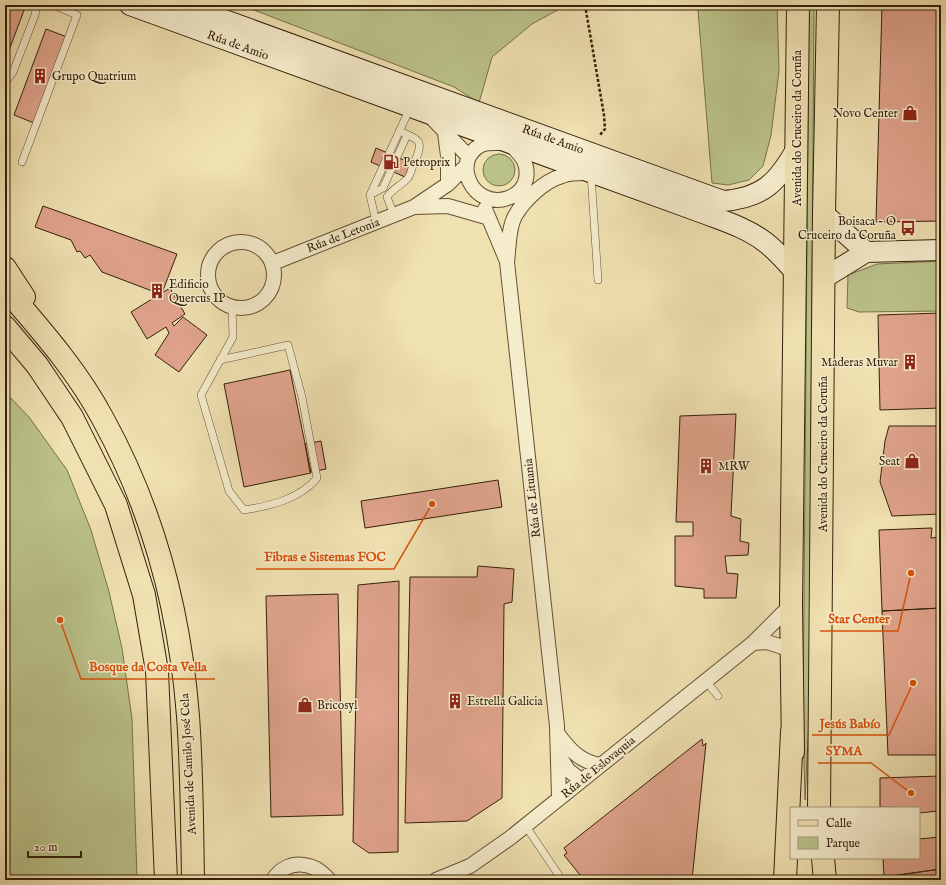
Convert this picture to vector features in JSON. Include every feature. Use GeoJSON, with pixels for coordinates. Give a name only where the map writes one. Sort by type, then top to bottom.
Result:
{"type":"FeatureCollection","features":[{"type":"Feature","properties":{"kind":"main road","name":"Avenida do Cruceiro da Coruña"},"geometry":{"type":"LineString","coordinates":[[792,732],[791,605],[798,5]]}},
{"type":"Feature","properties":{"kind":"main road","name":"Avenida do Cruceiro da Coruña"},"geometry":{"type":"LineString","coordinates":[[819,807],[824,214],[828,5]]}},
{"type":"Feature","properties":{"kind":"main road"},"geometry":{"type":"LineString","coordinates":[[5,268],[61,353]]}},
{"type":"Feature","properties":{"kind":"main road","name":"Avenida de Camilo José Cela"},"geometry":{"type":"LineString","coordinates":[[5,288],[61,353],[103,418],[140,497],[164,569],[182,663],[188,715],[191,769],[193,880]]}},
{"type":"Feature","properties":{"kind":"main road"},"geometry":{"type":"LineString","coordinates":[[5,327],[37,365],[72,417],[116,505],[144,595],[157,671],[166,880]]}},
{"type":"Feature","properties":{"kind":"main road"},"geometry":{"type":"LineString","coordinates":[[792,732],[794,807]]}},
{"type":"Feature","properties":{"kind":"main road"},"geometry":{"type":"LineString","coordinates":[[788,880],[792,732]]}},
{"type":"Feature","properties":{"kind":"main road"},"geometry":{"type":"LineString","coordinates":[[788,880],[795,859]]}},
{"type":"Feature","properties":{"kind":"street","name":"Rúa de Amio"},"geometry":{"type":"LineString","coordinates":[[130,5],[410,108],[703,213],[743,229],[765,242],[782,256],[796,274]]}},
{"type":"Feature","properties":{"kind":"street","name":"Rúa de Amio"},"geometry":{"type":"LineString","coordinates":[[156,5],[323,65],[347,84]]}},
{"type":"Feature","properties":{"kind":"street","name":"Rúa de Amio"},"geometry":{"type":"LineString","coordinates":[[183,5],[723,201]]}},
{"type":"Feature","properties":{"kind":"street","name":"Rúa de Amio"},"geometry":{"type":"LineString","coordinates":[[384,78],[405,96],[499,130],[509,143]]}},
{"type":"Feature","properties":{"kind":"street"},"geometry":{"type":"LineString","coordinates":[[429,114],[468,161],[469,182],[479,195],[489,200],[502,200],[517,193],[546,184]]}},
{"type":"Feature","properties":{"kind":"street"},"geometry":{"type":"LineString","coordinates":[[445,133],[448,156],[448,184]]}},
{"type":"Feature","properties":{"kind":"street"},"geometry":{"type":"LineString","coordinates":[[468,161],[481,145],[488,143],[509,143],[522,156],[526,165],[527,173],[517,193]]}},
{"type":"Feature","properties":{"kind":"street","name":"Rúa de Amio"},"geometry":{"type":"LineString","coordinates":[[509,143],[535,143],[697,200],[723,201],[741,200],[758,193],[767,187],[787,165],[797,148]]}},
{"type":"Feature","properties":{"kind":"street","name":"Rúa de Letonia"},"geometry":{"type":"LineString","coordinates":[[273,264],[414,207],[448,184],[468,161]]}},
{"type":"Feature","properties":{"kind":"street","name":"Rúa de Lituania"},"geometry":{"type":"LineString","coordinates":[[515,216],[529,198],[546,184],[562,175],[591,173]]}},
{"type":"Feature","properties":{"kind":"street","name":"Rúa de Lituania"},"geometry":{"type":"LineString","coordinates":[[517,193],[515,216],[510,234],[507,262],[558,733],[557,752],[559,797]]}},
{"type":"Feature","properties":{"kind":"street","name":"Rúa de Letonia"},"geometry":{"type":"LineString","coordinates":[[414,207],[448,206],[479,195]]}},
{"type":"Feature","properties":{"kind":"street","name":"Rúa de Lituania"},"geometry":{"type":"LineString","coordinates":[[479,195],[486,217],[495,231],[507,262]]}},
{"type":"Feature","properties":{"kind":"street","name":"Rúa de Letonia"},"geometry":{"type":"LineString","coordinates":[[448,206],[486,217]]}},
{"type":"Feature","properties":{"kind":"street"},"geometry":{"type":"LineString","coordinates":[[824,214],[866,252]]}},
{"type":"Feature","properties":{"kind":"street"},"geometry":{"type":"LineString","coordinates":[[848,263],[852,238]]}},
{"type":"Feature","properties":{"kind":"street"},"geometry":{"type":"LineString","coordinates":[[235,242],[251,242],[260,247],[268,254],[273,264],[275,274],[274,284],[265,298],[252,306],[242,308],[232,307],[222,302],[215,295],[210,286],[208,276],[209,265],[214,256],[221,248],[235,242]]}},
{"type":"Feature","properties":{"kind":"street"},"geometry":{"type":"LineString","coordinates":[[824,278],[866,252],[941,250]]}},
{"type":"Feature","properties":{"kind":"street","name":"Rúa de Eslovaquia"},"geometry":{"type":"LineString","coordinates":[[436,880],[470,866],[525,825],[753,644],[791,605]]}},
{"type":"Feature","properties":{"kind":"street"},"geometry":{"type":"LineString","coordinates":[[753,644],[766,642],[792,650]]}},
{"type":"Feature","properties":{"kind":"street","name":"Rúa de Lituania"},"geometry":{"type":"LineString","coordinates":[[558,733],[572,753],[590,763],[600,765]]}},
{"type":"Feature","properties":{"kind":"street"},"geometry":{"type":"LineString","coordinates":[[557,752],[565,767],[581,780]]}},
{"type":"Feature","properties":{"kind":"street"},"geometry":{"type":"LineString","coordinates":[[273,880],[282,870],[292,865],[303,864],[314,866],[323,872],[329,880]]}},
{"type":"Feature","properties":{"kind":"lane"},"geometry":{"type":"LineString","coordinates":[[5,83],[13,72],[35,15],[36,5]]}},
{"type":"Feature","properties":{"kind":"lane"},"geometry":{"type":"LineString","coordinates":[[22,162],[77,15],[54,5]]}},
{"type":"Feature","properties":{"kind":"lane"},"geometry":{"type":"LineString","coordinates":[[376,222],[370,195],[410,108]]}},
{"type":"Feature","properties":{"kind":"lane"},"geometry":{"type":"LineString","coordinates":[[394,215],[387,197],[391,190],[408,178],[420,148],[419,143],[415,138],[399,131]]}},
{"type":"Feature","properties":{"kind":"lane"},"geometry":{"type":"LineString","coordinates":[[370,195],[383,188],[407,135]]}},
{"type":"Feature","properties":{"kind":"lane"},"geometry":{"type":"LineString","coordinates":[[591,173],[598,280]]}},
{"type":"Feature","properties":{"kind":"lane"},"geometry":{"type":"LineString","coordinates":[[220,360],[288,345],[302,397],[317,478],[310,486],[268,507],[244,510],[229,491],[201,394],[220,360],[233,337],[232,307]]}},
{"type":"Feature","properties":{"kind":"lane"},"geometry":{"type":"LineString","coordinates":[[706,681],[718,696]]}},
{"type":"Feature","properties":{"kind":"lane"},"geometry":{"type":"LineString","coordinates":[[525,825],[562,880]]}},
{"type":"Feature","properties":{"kind":"path"},"geometry":{"type":"LineString","coordinates":[[585,5],[605,129],[595,143],[585,151]]}},
{"type":"Feature","properties":{"kind":"green space"},"geometry":{"type":"Polygon","coordinates":[[[241,5],[567,5],[532,24],[492,57],[479,103],[454,87],[241,5]]]}},
{"type":"Feature","properties":{"kind":"green space"},"geometry":{"type":"Polygon","coordinates":[[[678,5],[777,5],[779,71],[771,135],[763,166],[749,180],[728,185],[712,183],[698,10],[678,5]]]}},
{"type":"Feature","properties":{"kind":"green space"},"geometry":{"type":"Polygon","coordinates":[[[809,5],[814,5],[809,721],[805,800],[803,721],[809,5]]]}},
{"type":"Feature","properties":{"kind":"green space"},"geometry":{"type":"Polygon","coordinates":[[[499,154],[510,159],[515,170],[510,181],[499,186],[488,181],[483,170],[488,159],[499,154]]]}},
{"type":"Feature","properties":{"kind":"green space"},"geometry":{"type":"Polygon","coordinates":[[[941,261],[941,311],[859,312],[847,308],[848,275],[877,264],[941,261]]]}},
{"type":"Feature","properties":{"kind":"green space"},"geometry":{"type":"Polygon","coordinates":[[[5,392],[29,417],[67,470],[91,530],[109,592],[122,648],[132,719],[137,880],[5,880],[5,392]]]}},
{"type":"Feature","properties":{"kind":"building"},"geometry":{"type":"Polygon","coordinates":[[[5,5],[26,5],[5,61],[5,5]]]}},
{"type":"Feature","properties":{"kind":"building","name":"Novo Center"},"geometry":{"type":"Polygon","coordinates":[[[882,5],[941,5],[941,221],[876,222],[882,5]]]}},
{"type":"Feature","properties":{"kind":"building","name":"Grupo Quatrium"},"geometry":{"type":"Polygon","coordinates":[[[46,29],[67,37],[34,123],[14,115],[46,29]]]}},
{"type":"Feature","properties":{"kind":"building","name":"Petroprix"},"geometry":{"type":"Polygon","coordinates":[[[376,148],[411,163],[405,177],[371,162],[376,148]]]}},
{"type":"Feature","properties":{"kind":"building","name":"Edificio Quercus IP"},"geometry":{"type":"Polygon","coordinates":[[[43,206],[177,254],[162,293],[170,288],[185,314],[172,323],[174,326],[183,317],[207,335],[179,372],[155,355],[169,333],[166,327],[147,339],[131,312],[160,294],[102,272],[90,255],[85,258],[80,251],[77,252],[71,240],[35,227],[43,206]]]}},
{"type":"Feature","properties":{"kind":"building","name":"Maderas Muvar"},"geometry":{"type":"Polygon","coordinates":[[[941,313],[941,408],[880,410],[878,315],[941,313]]]}},
{"type":"Feature","properties":{"kind":"building"},"geometry":{"type":"Polygon","coordinates":[[[290,370],[311,473],[244,487],[224,384],[290,370]]]}},
{"type":"Feature","properties":{"kind":"building","name":"MRW"},"geometry":{"type":"Polygon","coordinates":[[[736,414],[731,516],[741,519],[740,541],[749,543],[748,555],[725,556],[727,573],[738,574],[736,598],[704,598],[704,589],[675,586],[675,536],[693,536],[693,522],[676,522],[680,416],[736,414]]]}},
{"type":"Feature","properties":{"kind":"building","name":"Seat"},"geometry":{"type":"Polygon","coordinates":[[[889,426],[941,426],[941,514],[892,516],[880,482],[885,441],[889,426]]]}},
{"type":"Feature","properties":{"kind":"building"},"geometry":{"type":"Polygon","coordinates":[[[321,441],[326,469],[310,472],[305,444],[321,441]]]}},
{"type":"Feature","properties":{"kind":"building"},"geometry":{"type":"Polygon","coordinates":[[[498,480],[502,507],[365,528],[361,501],[498,480]]]}},
{"type":"Feature","properties":{"kind":"building"},"geometry":{"type":"Polygon","coordinates":[[[932,528],[931,538],[941,537],[941,608],[882,611],[879,530],[932,528]]]}},
{"type":"Feature","properties":{"kind":"building","name":"Estrella Galicia"},"geometry":{"type":"Polygon","coordinates":[[[478,566],[514,569],[512,602],[504,604],[502,798],[467,821],[405,823],[410,577],[477,577],[478,566]]]}},
{"type":"Feature","properties":{"kind":"building"},"geometry":{"type":"Polygon","coordinates":[[[399,581],[398,852],[369,853],[353,842],[358,585],[399,581]]]}},
{"type":"Feature","properties":{"kind":"building","name":"Bricosyl"},"geometry":{"type":"Polygon","coordinates":[[[338,594],[343,815],[271,817],[266,596],[338,594]]]}},
{"type":"Feature","properties":{"kind":"building"},"geometry":{"type":"Polygon","coordinates":[[[941,608],[941,755],[888,755],[882,611],[941,608]]]}},
{"type":"Feature","properties":{"kind":"building"},"geometry":{"type":"Polygon","coordinates":[[[702,739],[703,746],[706,743],[692,880],[584,880],[564,855],[567,853],[564,848],[702,739]]]}},
{"type":"Feature","properties":{"kind":"building"},"geometry":{"type":"Polygon","coordinates":[[[941,776],[941,816],[939,816],[938,811],[920,813],[920,807],[880,807],[880,778],[941,776]]]}},
{"type":"Feature","properties":{"kind":"building"},"geometry":{"type":"Polygon","coordinates":[[[939,831],[941,831],[941,869],[884,877],[883,859],[920,859],[920,839],[940,837],[939,831]]]}},
{"type":"Feature","properties":{"kind":"building"},"geometry":{"type":"Polygon","coordinates":[[[941,869],[941,880],[884,880],[884,877],[941,869]]]}},
{"type":"Feature","properties":{"kind":"place","name":"Grupo Quatrium"},"geometry":{"type":"Point","coordinates":[40,76]}},
{"type":"Feature","properties":{"kind":"place","name":"Novo Center"},"geometry":{"type":"Point","coordinates":[910,113]}},
{"type":"Feature","properties":{"kind":"place","name":"Petroprix"},"geometry":{"type":"Point","coordinates":[391,162]}},
{"type":"Feature","properties":{"kind":"place","name":"Boisaca - O Cruceiro da Coruña"},"geometry":{"type":"Point","coordinates":[908,228]}},
{"type":"Feature","properties":{"kind":"place","name":"Edificio Quercus IP"},"geometry":{"type":"Point","coordinates":[157,291]}},
{"type":"Feature","properties":{"kind":"place","name":"Maderas Muvar"},"geometry":{"type":"Point","coordinates":[910,362]}},
{"type":"Feature","properties":{"kind":"place","name":"Seat"},"geometry":{"type":"Point","coordinates":[912,461]}},
{"type":"Feature","properties":{"kind":"place","name":"MRW"},"geometry":{"type":"Point","coordinates":[706,466]}},
{"type":"Feature","properties":{"kind":"place","name":"Fibras e Sistemas FOC"},"geometry":{"type":"Point","coordinates":[432,504]}},
{"type":"Feature","properties":{"kind":"place","name":"Star Center"},"geometry":{"type":"Point","coordinates":[911,573]}},
{"type":"Feature","properties":{"kind":"place","name":"Bosque da Costa Vella"},"geometry":{"type":"Point","coordinates":[60,620]}},
{"type":"Feature","properties":{"kind":"place","name":"Jesús Babío"},"geometry":{"type":"Point","coordinates":[913,683]}},
{"type":"Feature","properties":{"kind":"place","name":"Estrella Galicia"},"geometry":{"type":"Point","coordinates":[455,701]}},
{"type":"Feature","properties":{"kind":"place","name":"Bricosyl"},"geometry":{"type":"Point","coordinates":[305,705]}},
{"type":"Feature","properties":{"kind":"place","name":"SYMA"},"geometry":{"type":"Point","coordinates":[911,793]}}]}
